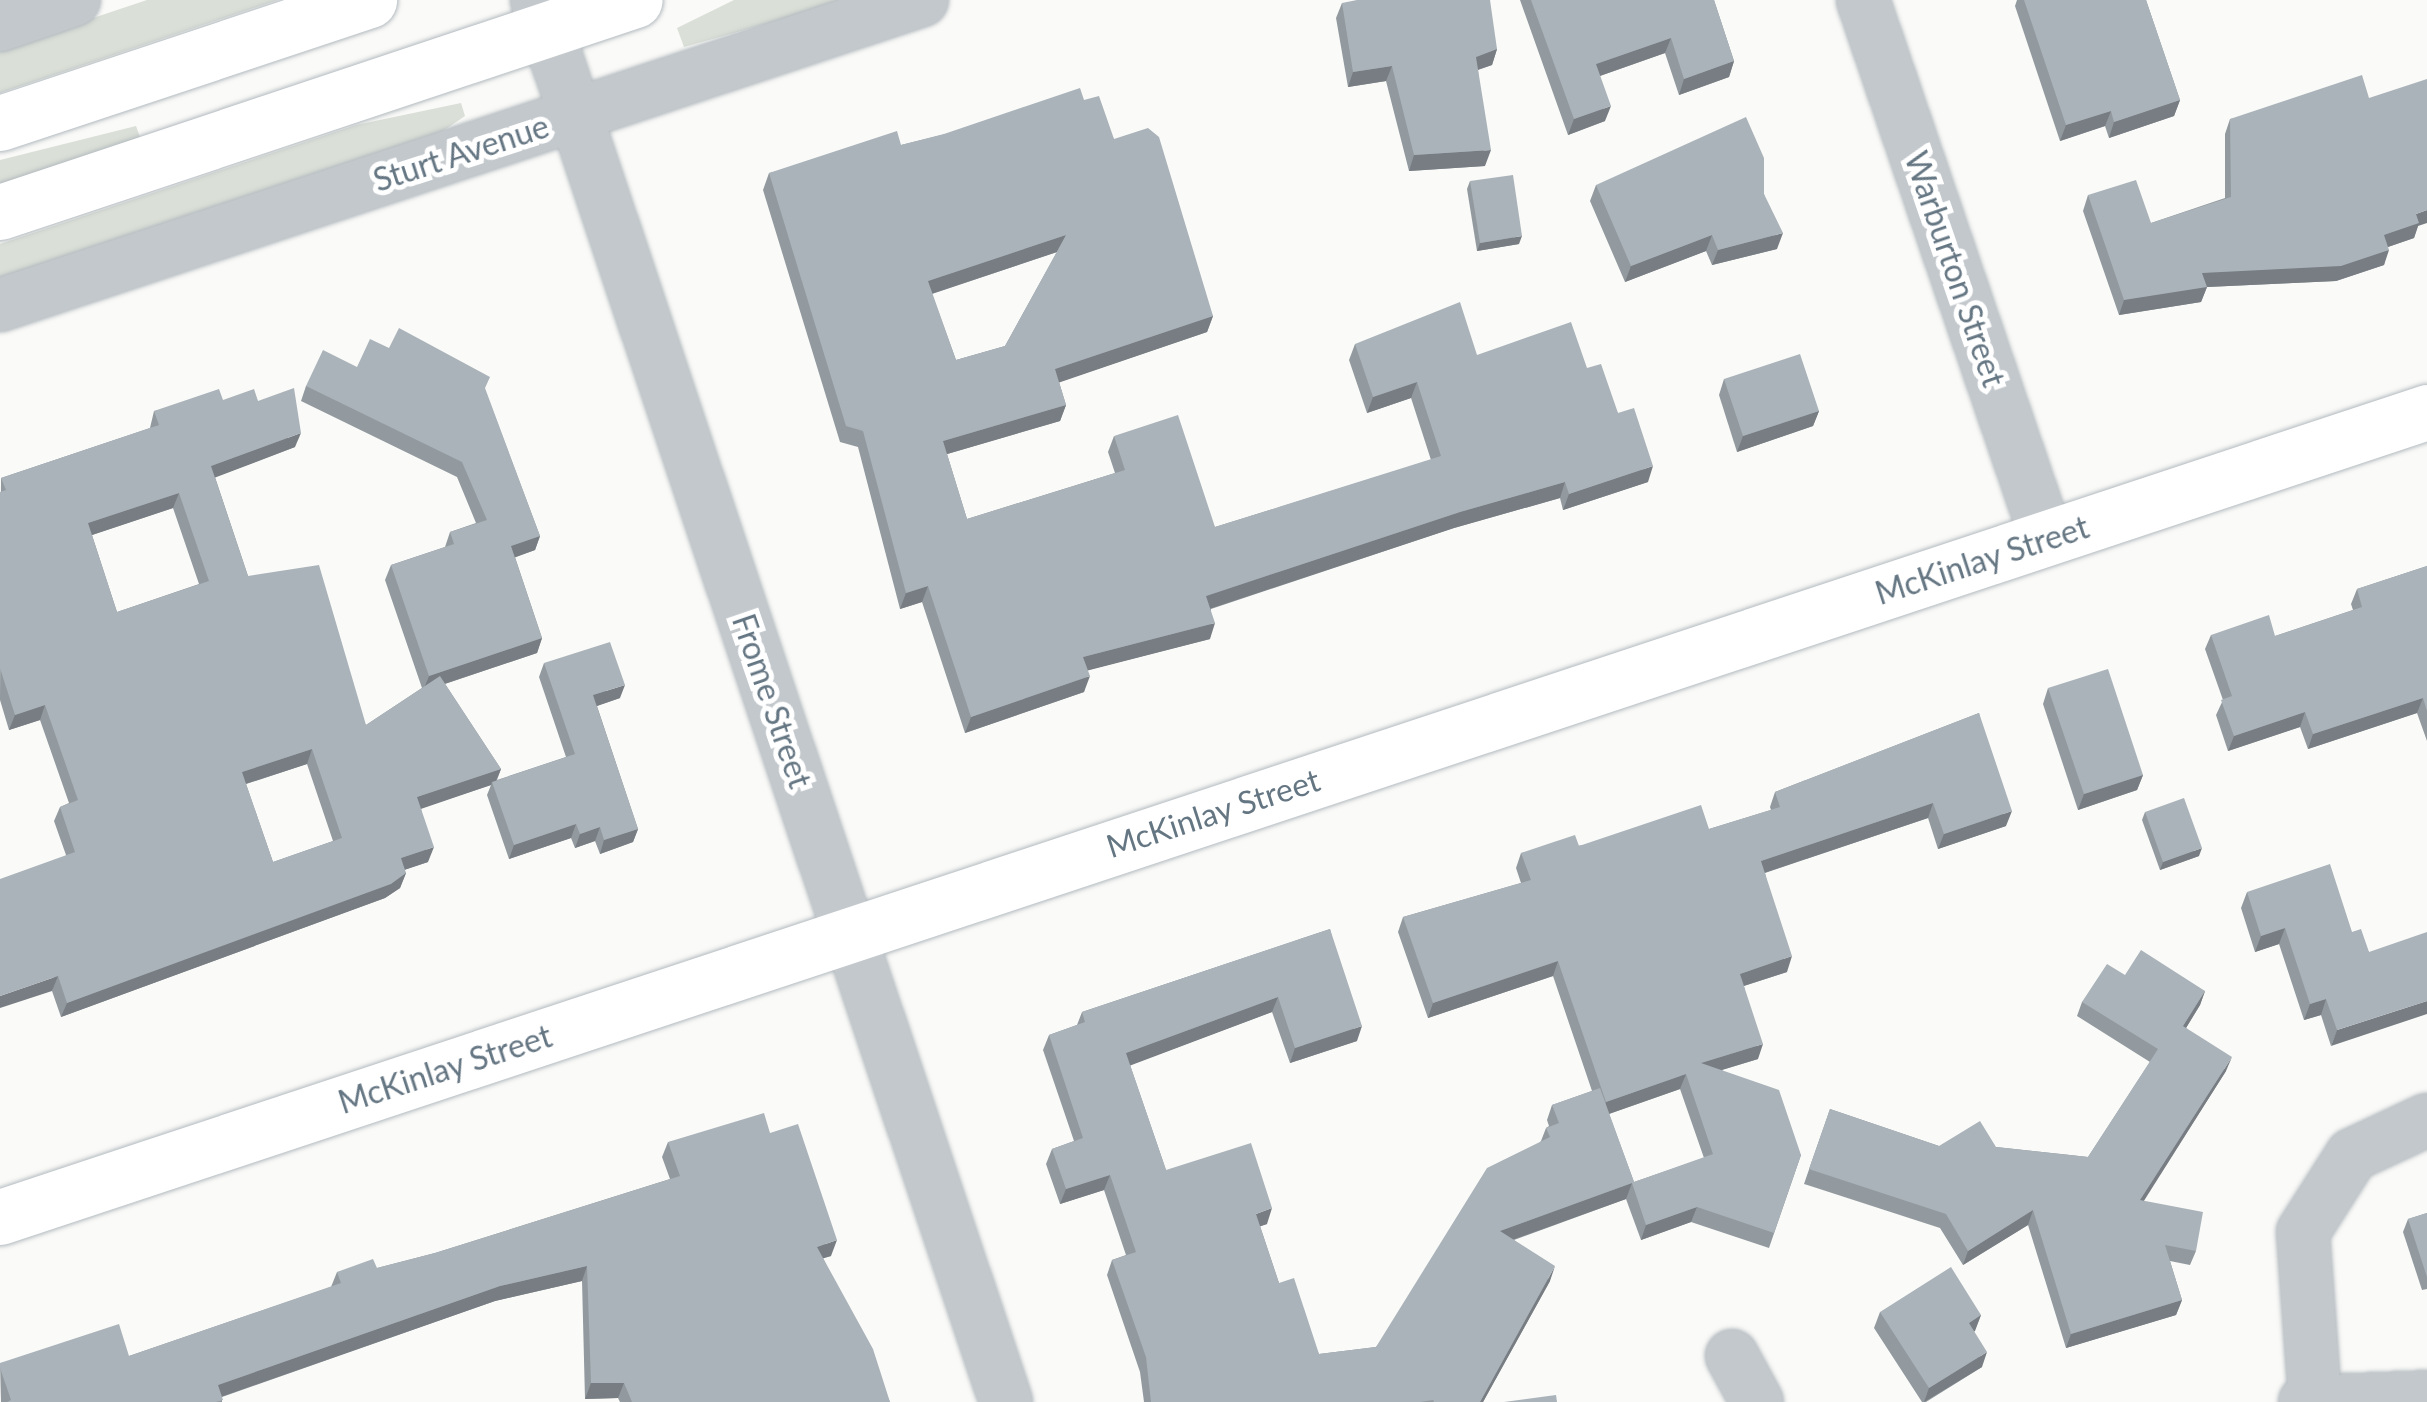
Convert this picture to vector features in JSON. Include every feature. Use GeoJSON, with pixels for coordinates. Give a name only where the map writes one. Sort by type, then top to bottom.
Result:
{"type":"FeatureCollection","features":[{"type":"Feature","properties":{"kind":"street"},"geometry":{"type":"LineString","coordinates":[[0,25],[74,0]]}},
{"type":"Feature","properties":{"kind":"street"},"geometry":{"type":"LineString","coordinates":[[0,123],[370,0]]}},
{"type":"Feature","properties":{"kind":"street"},"geometry":{"type":"LineString","coordinates":[[0,212],[542,15],[635,0]]}},
{"type":"Feature","properties":{"kind":"street","name":"Sturt Avenue"},"geometry":{"type":"LineString","coordinates":[[0,305],[922,0]]}},
{"type":"Feature","properties":{"kind":"street","name":"Warburton Street"},"geometry":{"type":"LineString","coordinates":[[1863,0],[2047,539]]}},
{"type":"Feature","properties":{"kind":"street","name":"Frome Street"},"geometry":{"type":"LineString","coordinates":[[542,15],[1006,1402]]}},
{"type":"Feature","properties":{"kind":"street","name":"McKinlay Street"},"geometry":{"type":"LineString","coordinates":[[0,1217],[2427,412]]}},
{"type":"Feature","properties":{"kind":"street"},"geometry":{"type":"LineString","coordinates":[[2427,1120],[2352,1155],[2303,1232],[2310,1401],[2427,1397]]}},
{"type":"Feature","properties":{"kind":"street"},"geometry":{"type":"LineString","coordinates":[[1732,1356],[1757,1402]]}},
{"type":"Feature","properties":{"kind":"shaded area"},"geometry":{"type":"Polygon","coordinates":[[[147,0],[278,0],[0,93],[0,49],[147,0]]]}},
{"type":"Feature","properties":{"kind":"shaded area"},"geometry":{"type":"Polygon","coordinates":[[[734,0],[852,0],[684,47],[677,28],[734,0]]]}},
{"type":"Feature","properties":{"kind":"shaded area"},"geometry":{"type":"Polygon","coordinates":[[[461,103],[465,116],[440,133],[0,284],[0,244],[356,125],[461,103]]]}},
{"type":"Feature","properties":{"kind":"shaded area"},"geometry":{"type":"Polygon","coordinates":[[[136,126],[140,137],[0,185],[0,160],[136,126]]]}},
{"type":"Feature","properties":{"kind":"building"},"geometry":{"type":"Polygon","coordinates":[[[1490,0],[1497,49],[1476,57],[1491,150],[1414,155],[1392,66],[1353,72],[1342,3],[1490,0]]]}},
{"type":"Feature","properties":{"kind":"building"},"geometry":{"type":"Polygon","coordinates":[[[1531,0],[1714,0],[1734,61],[1684,79],[1671,38],[1596,64],[1611,106],[1574,119],[1531,0]]]}},
{"type":"Feature","properties":{"kind":"building"},"geometry":{"type":"Polygon","coordinates":[[[2024,0],[2146,0],[2180,100],[2114,122],[2111,111],[2066,125],[2024,0]]]}},
{"type":"Feature","properties":{"kind":"building"},"geometry":{"type":"Polygon","coordinates":[[[2362,75],[2369,98],[2427,79],[2427,210],[2416,214],[2419,223],[2384,235],[2389,250],[2341,266],[2202,273],[2207,287],[2124,300],[2088,195],[2136,180],[2151,223],[2231,197],[2230,119],[2362,75]]]}},
{"type":"Feature","properties":{"kind":"building"},"geometry":{"type":"Polygon","coordinates":[[[1080,88],[1084,100],[1099,96],[1114,139],[1148,128],[1159,137],[1213,316],[1055,369],[1066,405],[943,441],[967,519],[1125,470],[1114,436],[1178,415],[1215,527],[1441,456],[1417,382],[1373,397],[1355,344],[1460,302],[1477,355],[1571,322],[1587,368],[1601,364],[1618,413],[1634,408],[1653,466],[1569,494],[1565,482],[1460,512],[1206,596],[1215,623],[1083,657],[1090,676],[971,717],[928,586],[906,593],[863,431],[846,426],[769,173],[897,131],[901,145],[1080,88]],[[1066,235],[928,281],[956,360],[1005,346],[1066,235]]]}},
{"type":"Feature","properties":{"kind":"building"},"geometry":{"type":"Polygon","coordinates":[[[1746,117],[1764,158],[1764,194],[1783,233],[1718,250],[1712,235],[1631,266],[1596,185],[1746,117]]]}},
{"type":"Feature","properties":{"kind":"building"},"geometry":{"type":"Polygon","coordinates":[[[1513,175],[1522,236],[1480,243],[1470,181],[1513,175]]]}},
{"type":"Feature","properties":{"kind":"building"},"geometry":{"type":"Polygon","coordinates":[[[399,328],[490,377],[485,388],[540,536],[511,546],[542,638],[429,676],[391,565],[454,544],[450,532],[487,520],[462,462],[306,386],[323,350],[357,367],[370,339],[389,348],[399,328]]]}},
{"type":"Feature","properties":{"kind":"building"},"geometry":{"type":"Polygon","coordinates":[[[1800,354],[1819,411],[1743,436],[1724,379],[1800,354]]]}},
{"type":"Feature","properties":{"kind":"building"},"geometry":{"type":"Polygon","coordinates":[[[294,388],[301,433],[211,466],[248,576],[319,565],[366,725],[440,676],[501,769],[417,797],[434,847],[401,858],[406,873],[391,884],[67,1003],[58,976],[0,996],[0,879],[75,852],[60,807],[78,800],[45,705],[15,715],[0,668],[0,492],[6,490],[1,478],[159,425],[154,411],[219,389],[223,400],[254,389],[258,401],[294,388]],[[179,493],[88,523],[117,612],[209,581],[179,493]],[[312,749],[242,772],[273,862],[342,838],[312,749]]]}},
{"type":"Feature","properties":{"kind":"building"},"geometry":{"type":"Polygon","coordinates":[[[2427,566],[2427,711],[2423,698],[2313,734],[2305,712],[2234,736],[2221,700],[2232,696],[2211,635],[2269,615],[2275,636],[2362,607],[2357,589],[2427,566]]]}},
{"type":"Feature","properties":{"kind":"building"},"geometry":{"type":"Polygon","coordinates":[[[610,642],[625,685],[593,695],[638,829],[604,840],[600,827],[580,834],[576,824],[514,845],[492,782],[575,754],[544,663],[610,642]]]}},
{"type":"Feature","properties":{"kind":"building"},"geometry":{"type":"Polygon","coordinates":[[[2108,669],[2143,775],[2084,794],[2048,688],[2108,669]]]}},
{"type":"Feature","properties":{"kind":"building"},"geometry":{"type":"Polygon","coordinates":[[[1979,713],[2012,811],[1944,834],[1933,803],[1761,861],[1792,956],[1740,974],[1763,1044],[1701,1063],[1779,1090],[1801,1155],[1774,1233],[1697,1207],[1646,1225],[1632,1183],[1500,1231],[1555,1266],[1480,1402],[1151,1402],[1146,1357],[1112,1260],[1136,1252],[1110,1175],[1066,1189],[1052,1149],[1083,1138],[1049,1035],[1085,1022],[1082,1012],[1330,929],[1362,1026],[1295,1048],[1278,997],[1126,1053],[1166,1170],[1251,1143],[1272,1208],[1256,1214],[1279,1283],[1294,1278],[1319,1354],[1376,1347],[1487,1168],[1550,1137],[1546,1128],[1559,1123],[1552,1105],[1600,1088],[1634,1182],[1713,1154],[1686,1074],[1606,1102],[1558,961],[1433,1003],[1403,917],[1531,880],[1521,853],[1575,835],[1579,846],[1701,805],[1709,829],[1780,807],[1775,792],[1979,713]]]}},
{"type":"Feature","properties":{"kind":"building"},"geometry":{"type":"Polygon","coordinates":[[[2184,798],[2202,848],[2163,862],[2145,812],[2184,798]]]}},
{"type":"Feature","properties":{"kind":"building"},"geometry":{"type":"Polygon","coordinates":[[[2330,864],[2352,932],[2361,929],[2369,952],[2427,932],[2427,1001],[2337,1030],[2326,999],[2310,1004],[2285,928],[2261,936],[2247,892],[2330,864]]]}},
{"type":"Feature","properties":{"kind":"building"},"geometry":{"type":"Polygon","coordinates":[[[2141,950],[2205,991],[2183,1026],[2232,1057],[2140,1200],[2203,1212],[2196,1251],[2165,1245],[2182,1300],[2071,1334],[2033,1210],[1968,1251],[1946,1214],[1809,1169],[1830,1109],[1939,1146],[1980,1121],[1996,1147],[2088,1157],[2158,1049],[2082,1002],[2107,964],[2125,975],[2141,950]]]}},
{"type":"Feature","properties":{"kind":"building"},"geometry":{"type":"Polygon","coordinates":[[[764,1113],[770,1133],[798,1124],[837,1240],[817,1247],[873,1349],[890,1402],[632,1402],[624,1383],[591,1383],[587,1266],[500,1286],[218,1385],[223,1400],[216,1402],[7,1402],[11,1400],[0,1363],[119,1324],[129,1356],[341,1283],[337,1272],[373,1259],[377,1268],[435,1253],[680,1176],[668,1142],[764,1113]]]}},
{"type":"Feature","properties":{"kind":"building"},"geometry":{"type":"Polygon","coordinates":[[[2427,1213],[2427,1277],[2408,1219],[2427,1213]]]}},
{"type":"Feature","properties":{"kind":"building"},"geometry":{"type":"Polygon","coordinates":[[[1951,1267],[1981,1315],[1969,1323],[1987,1352],[1929,1388],[1880,1312],[1951,1267]]]}},
{"type":"Feature","properties":{"kind":"building"},"geometry":{"type":"Polygon","coordinates":[[[1556,1395],[1557,1402],[1504,1402],[1556,1395]]]}}]}
